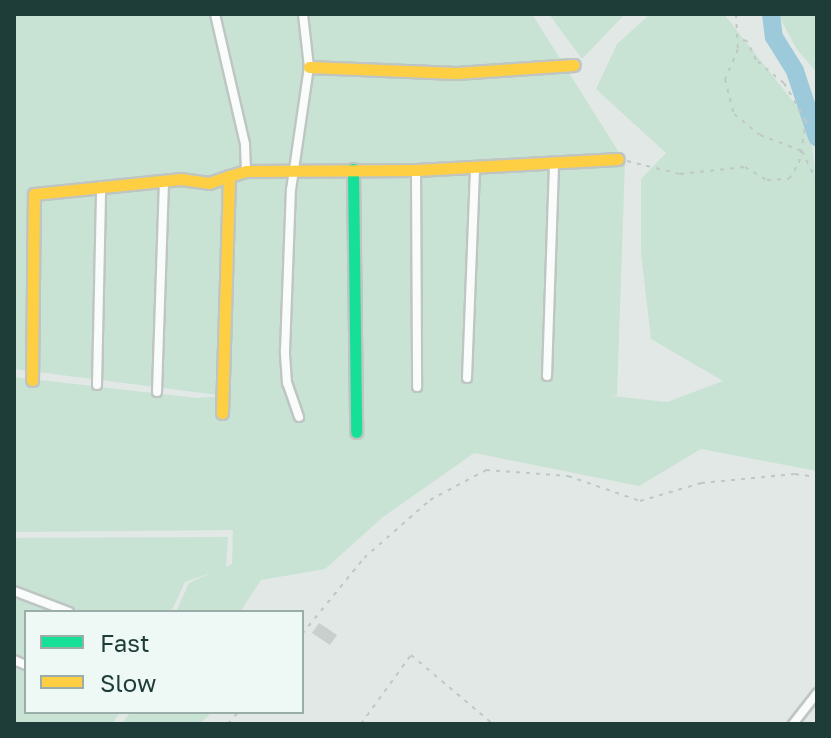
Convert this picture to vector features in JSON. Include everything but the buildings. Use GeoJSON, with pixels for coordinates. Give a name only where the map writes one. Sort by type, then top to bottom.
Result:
{"type":"FeatureCollection","features":[{"type":"Feature","properties":{"kind":"street"},"geometry":{"type":"LineString","coordinates":[[215,14],[245,144],[246,171]]}},
{"type":"Feature","properties":{"kind":"street"},"geometry":{"type":"LineString","coordinates":[[299,417],[287,383],[285,351],[293,172],[309,67],[303,14]]}},
{"type":"Feature","properties":{"kind":"street"},"geometry":{"type":"LineString","coordinates":[[309,67],[456,73],[574,65]]}},
{"type":"Feature","properties":{"kind":"street"},"geometry":{"type":"LineString","coordinates":[[32,380],[34,194],[164,180],[209,183],[246,171],[416,170],[618,159]]}},
{"type":"Feature","properties":{"kind":"street"},"geometry":{"type":"LineString","coordinates":[[547,376],[554,162]]}},
{"type":"Feature","properties":{"kind":"street"},"geometry":{"type":"LineString","coordinates":[[467,378],[475,167]]}},
{"type":"Feature","properties":{"kind":"street"},"geometry":{"type":"LineString","coordinates":[[353,169],[351,340],[356,432]]}},
{"type":"Feature","properties":{"kind":"street"},"geometry":{"type":"LineString","coordinates":[[416,170],[417,387]]}},
{"type":"Feature","properties":{"kind":"street"},"geometry":{"type":"LineString","coordinates":[[222,413],[229,176]]}},
{"type":"Feature","properties":{"kind":"street"},"geometry":{"type":"LineString","coordinates":[[157,392],[164,180]]}},
{"type":"Feature","properties":{"kind":"street"},"geometry":{"type":"LineString","coordinates":[[97,385],[101,186]]}},
{"type":"Feature","properties":{"kind":"street"},"geometry":{"type":"LineString","coordinates":[[14,591],[64,610]]}},
{"type":"Feature","properties":{"kind":"street"},"geometry":{"type":"LineString","coordinates":[[793,724],[817,693]]}},
{"type":"Feature","properties":{"kind":"path"},"geometry":{"type":"LineString","coordinates":[[736,14],[738,39],[725,79],[734,114],[760,135],[802,151],[817,182]]}},
{"type":"Feature","properties":{"kind":"path"},"geometry":{"type":"LineString","coordinates":[[618,159],[680,174],[745,167],[767,180],[789,179],[802,151],[806,121],[784,83],[756,60],[747,41],[738,39]]}},
{"type":"Feature","properties":{"kind":"path"},"geometry":{"type":"LineString","coordinates":[[304,632],[375,548],[430,500],[486,470],[568,476],[640,501],[701,483],[795,474],[817,477]]}},
{"type":"Feature","properties":{"kind":"path"},"geometry":{"type":"LineString","coordinates":[[361,724],[411,655],[493,724]]}},
{"type":"Feature","properties":{"kind":"green space"},"geometry":{"type":"Polygon","coordinates":[[[14,14],[532,14],[625,162],[617,395],[612,396],[667,402],[723,381],[651,339],[641,253],[641,179],[666,153],[596,89],[617,44],[650,14],[724,14],[810,123],[817,192],[817,471],[701,449],[639,486],[474,453],[383,517],[325,569],[261,580],[241,610],[177,610],[189,583],[213,572],[185,582],[172,610],[24,610],[24,714],[119,714],[112,724],[14,724],[14,538],[228,537],[226,567],[232,564],[233,530],[14,532],[14,377],[196,398],[226,396],[14,369],[14,14]]]}},
{"type":"Feature","properties":{"kind":"green space"},"geometry":{"type":"Polygon","coordinates":[[[549,14],[625,14],[582,59],[549,14]]]}},
{"type":"Feature","properties":{"kind":"green space"},"geometry":{"type":"Polygon","coordinates":[[[778,14],[817,14],[817,73],[796,48],[778,14]]]}},
{"type":"Feature","properties":{"kind":"green space"},"geometry":{"type":"Polygon","coordinates":[[[129,714],[210,714],[200,724],[122,724],[129,714]]]}},
{"type":"Feature","properties":{"kind":"waterway"},"geometry":{"type":"LineString","coordinates":[[771,14],[774,37],[795,71],[817,137]]}},
{"type":"Feature","properties":{"kind":"traffic: fast"},"geometry":{"type":"LineString","coordinates":[[353,169],[356,432]]}},
{"type":"Feature","properties":{"kind":"traffic: slow"},"geometry":{"type":"LineString","coordinates":[[309,67],[456,73],[574,65]]}},
{"type":"Feature","properties":{"kind":"traffic: slow"},"geometry":{"type":"LineString","coordinates":[[222,413],[229,176],[246,171],[416,170],[618,159]]}},
{"type":"Feature","properties":{"kind":"traffic: slow"},"geometry":{"type":"LineString","coordinates":[[32,380],[34,194],[181,179],[209,183],[229,176]]}}]}
